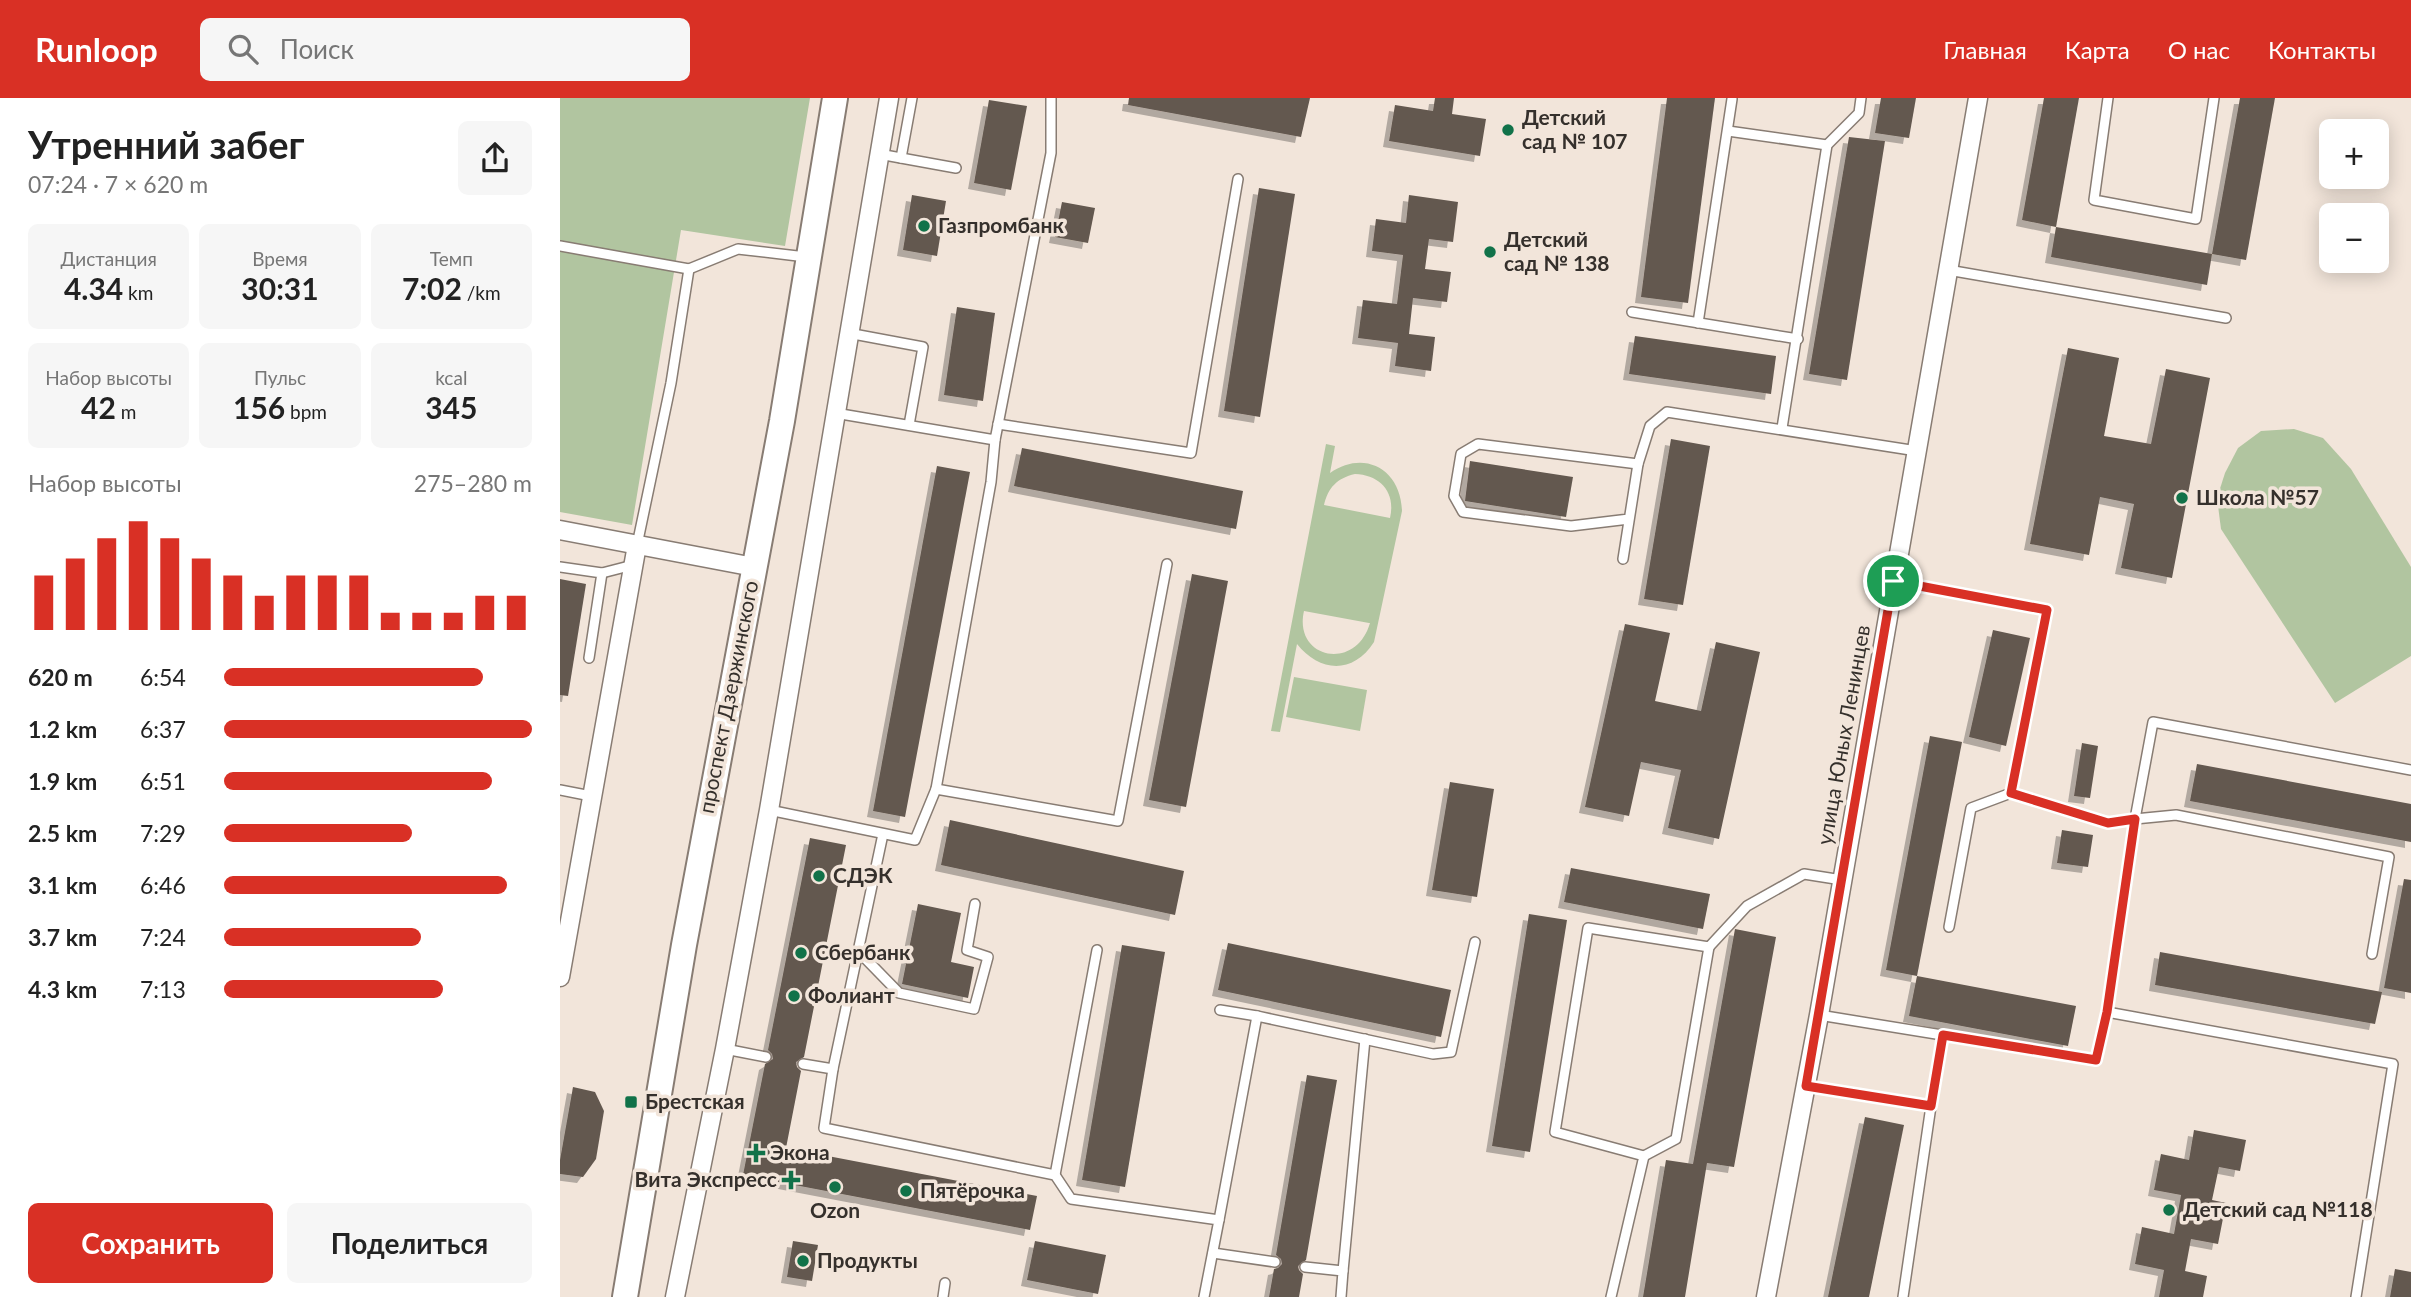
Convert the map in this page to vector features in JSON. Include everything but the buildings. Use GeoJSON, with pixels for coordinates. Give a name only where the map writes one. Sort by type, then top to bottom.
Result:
{"type":"FeatureCollection","features":[{"type":"Feature","properties":{"kind":"main road","name":"проспект Дзержинского"},"geometry":{"type":"LineString","coordinates":[[625,1297],[684,945],[782,421],[835,98]]}},
{"type":"Feature","properties":{"kind":"street"},"geometry":{"type":"LineString","coordinates":[[675,1297],[769,810],[889,98]]}},
{"type":"Feature","properties":{"kind":"street","name":"улица Юных Ленинцев"},"geometry":{"type":"LineString","coordinates":[[1766,1297],[1819,1015],[1978,98]]}},
{"type":"Feature","properties":{"kind":"street"},"geometry":{"type":"LineString","coordinates":[[560,530],[754,567]]}},
{"type":"Feature","properties":{"kind":"street"},"geometry":{"type":"LineString","coordinates":[[560,977],[637,545]]}},
{"type":"Feature","properties":{"kind":"lane"},"geometry":{"type":"LineString","coordinates":[[901,158],[912,98]]}},
{"type":"Feature","properties":{"kind":"lane"},"geometry":{"type":"LineString","coordinates":[[769,810],[915,840],[936,789],[991,482],[995,440],[1051,153],[1051,98]]}},
{"type":"Feature","properties":{"kind":"lane"},"geometry":{"type":"LineString","coordinates":[[1782,428],[1827,145],[1859,113],[1861,98]]}},
{"type":"Feature","properties":{"kind":"lane"},"geometry":{"type":"LineString","coordinates":[[2108,98],[2094,200],[2196,219],[2214,98]]}},
{"type":"Feature","properties":{"kind":"lane"},"geometry":{"type":"LineString","coordinates":[[1698,323],[1732,99]]}},
{"type":"Feature","properties":{"kind":"lane"},"geometry":{"type":"LineString","coordinates":[[1728,131],[1827,145]]}},
{"type":"Feature","properties":{"kind":"lane"},"geometry":{"type":"LineString","coordinates":[[879,154],[956,167]]}},
{"type":"Feature","properties":{"kind":"lane"},"geometry":{"type":"LineString","coordinates":[[998,424],[1191,453],[1238,180]]}},
{"type":"Feature","properties":{"kind":"lane"},"geometry":{"type":"LineString","coordinates":[[560,246],[689,269],[738,249],[809,258]]}},
{"type":"Feature","properties":{"kind":"lane"},"geometry":{"type":"LineString","coordinates":[[637,545],[669,395],[689,269]]}},
{"type":"Feature","properties":{"kind":"lane"},"geometry":{"type":"LineString","coordinates":[[1948,270],[2226,318]]}},
{"type":"Feature","properties":{"kind":"lane"},"geometry":{"type":"LineString","coordinates":[[1632,312],[1798,339]]}},
{"type":"Feature","properties":{"kind":"lane"},"geometry":{"type":"LineString","coordinates":[[848,333],[923,347],[909,425]]}},
{"type":"Feature","properties":{"kind":"lane"},"geometry":{"type":"LineString","coordinates":[[1623,559],[1638,464],[1650,426],[1667,412],[1917,451]]}},
{"type":"Feature","properties":{"kind":"lane"},"geometry":{"type":"LineString","coordinates":[[835,413],[995,440]]}},
{"type":"Feature","properties":{"kind":"lane"},"geometry":{"type":"LineString","coordinates":[[1629,519],[1571,526],[1463,513],[1454,496],[1461,454],[1478,444],[1638,464]]}},
{"type":"Feature","properties":{"kind":"lane"},"geometry":{"type":"LineString","coordinates":[[936,789],[1118,821],[1167,564]]}},
{"type":"Feature","properties":{"kind":"lane"},"geometry":{"type":"LineString","coordinates":[[560,567],[603,573],[633,565]]}},
{"type":"Feature","properties":{"kind":"lane"},"geometry":{"type":"LineString","coordinates":[[589,658],[603,573]]}},
{"type":"Feature","properties":{"kind":"lane"},"geometry":{"type":"LineString","coordinates":[[1893,581],[2047,610],[2011,793]]}},
{"type":"Feature","properties":{"kind":"lane"},"geometry":{"type":"LineString","coordinates":[[1819,1015],[2096,1060],[2107,1012],[2135,819],[2153,722],[2411,770]]}},
{"type":"Feature","properties":{"kind":"lane"},"geometry":{"type":"LineString","coordinates":[[560,790],[592,796]]}},
{"type":"Feature","properties":{"kind":"lane"},"geometry":{"type":"LineString","coordinates":[[1950,927],[1971,808],[2011,793],[2108,823],[2176,814],[2389,857],[2372,954]]}},
{"type":"Feature","properties":{"kind":"lane"},"geometry":{"type":"LineString","coordinates":[[884,834],[833,1069],[824,1128],[1055,1175]]}},
{"type":"Feature","properties":{"kind":"lane"},"geometry":{"type":"LineString","coordinates":[[1709,947],[1588,928],[1555,1132],[1644,1156],[1676,1139],[1709,947],[1747,905],[1804,874],[1842,880]]}},
{"type":"Feature","properties":{"kind":"lane"},"geometry":{"type":"LineString","coordinates":[[859,951],[899,993],[974,1009],[988,957],[967,950],[975,904]]}},
{"type":"Feature","properties":{"kind":"lane"},"geometry":{"type":"LineString","coordinates":[[1220,1010],[1433,1054],[1451,1052],[1475,942]]}},
{"type":"Feature","properties":{"kind":"lane"},"geometry":{"type":"LineString","coordinates":[[1097,950],[1055,1175],[1071,1199],[1219,1220]]}},
{"type":"Feature","properties":{"kind":"lane"},"geometry":{"type":"LineString","coordinates":[[2107,1012],[2393,1064],[2356,1297]]}},
{"type":"Feature","properties":{"kind":"lane"},"geometry":{"type":"LineString","coordinates":[[1204,1297],[1257,1016]]}},
{"type":"Feature","properties":{"kind":"lane"},"geometry":{"type":"LineString","coordinates":[[1903,1297],[1943,1035]]}},
{"type":"Feature","properties":{"kind":"lane"},"geometry":{"type":"LineString","coordinates":[[1341,1297],[1365,1039]]}},
{"type":"Feature","properties":{"kind":"lane"},"geometry":{"type":"LineString","coordinates":[[725,1049],[766,1057]]}},
{"type":"Feature","properties":{"kind":"lane"},"geometry":{"type":"LineString","coordinates":[[803,1064],[833,1069]]}},
{"type":"Feature","properties":{"kind":"lane"},"geometry":{"type":"LineString","coordinates":[[1806,1086],[1931,1106]]}},
{"type":"Feature","properties":{"kind":"lane"},"geometry":{"type":"LineString","coordinates":[[1611,1297],[1644,1156]]}},
{"type":"Feature","properties":{"kind":"lane"},"geometry":{"type":"LineString","coordinates":[[1213,1253],[1275,1262]]}},
{"type":"Feature","properties":{"kind":"lane"},"geometry":{"type":"LineString","coordinates":[[1305,1267],[1343,1271]]}},
{"type":"Feature","properties":{"kind":"lane"},"geometry":{"type":"LineString","coordinates":[[943,1297],[946,1283]]}},
{"type":"Feature","properties":{"kind":"green space"},"geometry":{"type":"Polygon","coordinates":[[[560,98],[810,98],[785,246],[681,230],[632,525],[560,512],[560,98]]]}},
{"type":"Feature","properties":{"kind":"green space"},"geometry":{"type":"Polygon","coordinates":[[[2294,429],[2323,438],[2351,469],[2411,567],[2411,656],[2335,703],[2221,529],[2217,498],[2225,473],[2238,448],[2261,431],[2294,429]]]}},
{"type":"Feature","properties":{"kind":"green space"},"geometry":{"type":"Polygon","coordinates":[[[1326,444],[1335,446],[1330,473],[1355,463],[1378,467],[1388,474],[1395,484],[1402,511],[1374,642],[1366,653],[1356,660],[1336,666],[1315,660],[1297,644],[1280,732],[1271,731],[1326,444]],[[1355,474],[1334,485],[1324,505],[1390,518],[1391,500],[1384,487],[1372,478],[1355,474]],[[1304,611],[1303,627],[1308,640],[1316,649],[1328,653],[1352,649],[1363,639],[1370,623],[1369,623],[1304,611]]]}},
{"type":"Feature","properties":{"kind":"green space"},"geometry":{"type":"Polygon","coordinates":[[[1294,677],[1367,690],[1360,731],[1286,717],[1294,677]]]}},
{"type":"Feature","properties":{"kind":"place","name":"Детский сад № 107"},"geometry":{"type":"Point","coordinates":[1508,130]}},
{"type":"Feature","properties":{"kind":"place","name":"Газпромбанк"},"geometry":{"type":"Point","coordinates":[924,226]}},
{"type":"Feature","properties":{"kind":"place","name":"Детский сад № 138"},"geometry":{"type":"Point","coordinates":[1490,252]}},
{"type":"Feature","properties":{"kind":"place","name":"Школа №57"},"geometry":{"type":"Point","coordinates":[2182,498]}},
{"type":"Feature","properties":{"kind":"place","name":"СДЭК"},"geometry":{"type":"Point","coordinates":[819,876]}},
{"type":"Feature","properties":{"kind":"place","name":"Сбербанк"},"geometry":{"type":"Point","coordinates":[801,953]}},
{"type":"Feature","properties":{"kind":"place","name":"Фолиант"},"geometry":{"type":"Point","coordinates":[794,996]}},
{"type":"Feature","properties":{"kind":"place","name":"Брестская"},"geometry":{"type":"Point","coordinates":[631,1102]}},
{"type":"Feature","properties":{"kind":"place","name":"Экона"},"geometry":{"type":"Point","coordinates":[756,1153]}},
{"type":"Feature","properties":{"kind":"place","name":"Вита Экспресс"},"geometry":{"type":"Point","coordinates":[791,1180]}},
{"type":"Feature","properties":{"kind":"place","name":"Ozon"},"geometry":{"type":"Point","coordinates":[835,1187]}},
{"type":"Feature","properties":{"kind":"place","name":"Пятёрочка"},"geometry":{"type":"Point","coordinates":[906,1191]}},
{"type":"Feature","properties":{"kind":"place","name":"Детский сад №118"},"geometry":{"type":"Point","coordinates":[2169,1210]}},
{"type":"Feature","properties":{"kind":"place","name":"Продукты"},"geometry":{"type":"Point","coordinates":[803,1261]}},
{"type":"Feature","properties":{"kind":"route"},"geometry":{"type":"LineString","coordinates":[[1893,581],[2047,610],[2011,793],[2108,823],[2135,819],[2107,1012],[2096,1060],[1943,1035],[1931,1106],[1806,1086],[1893,581]]}}]}
